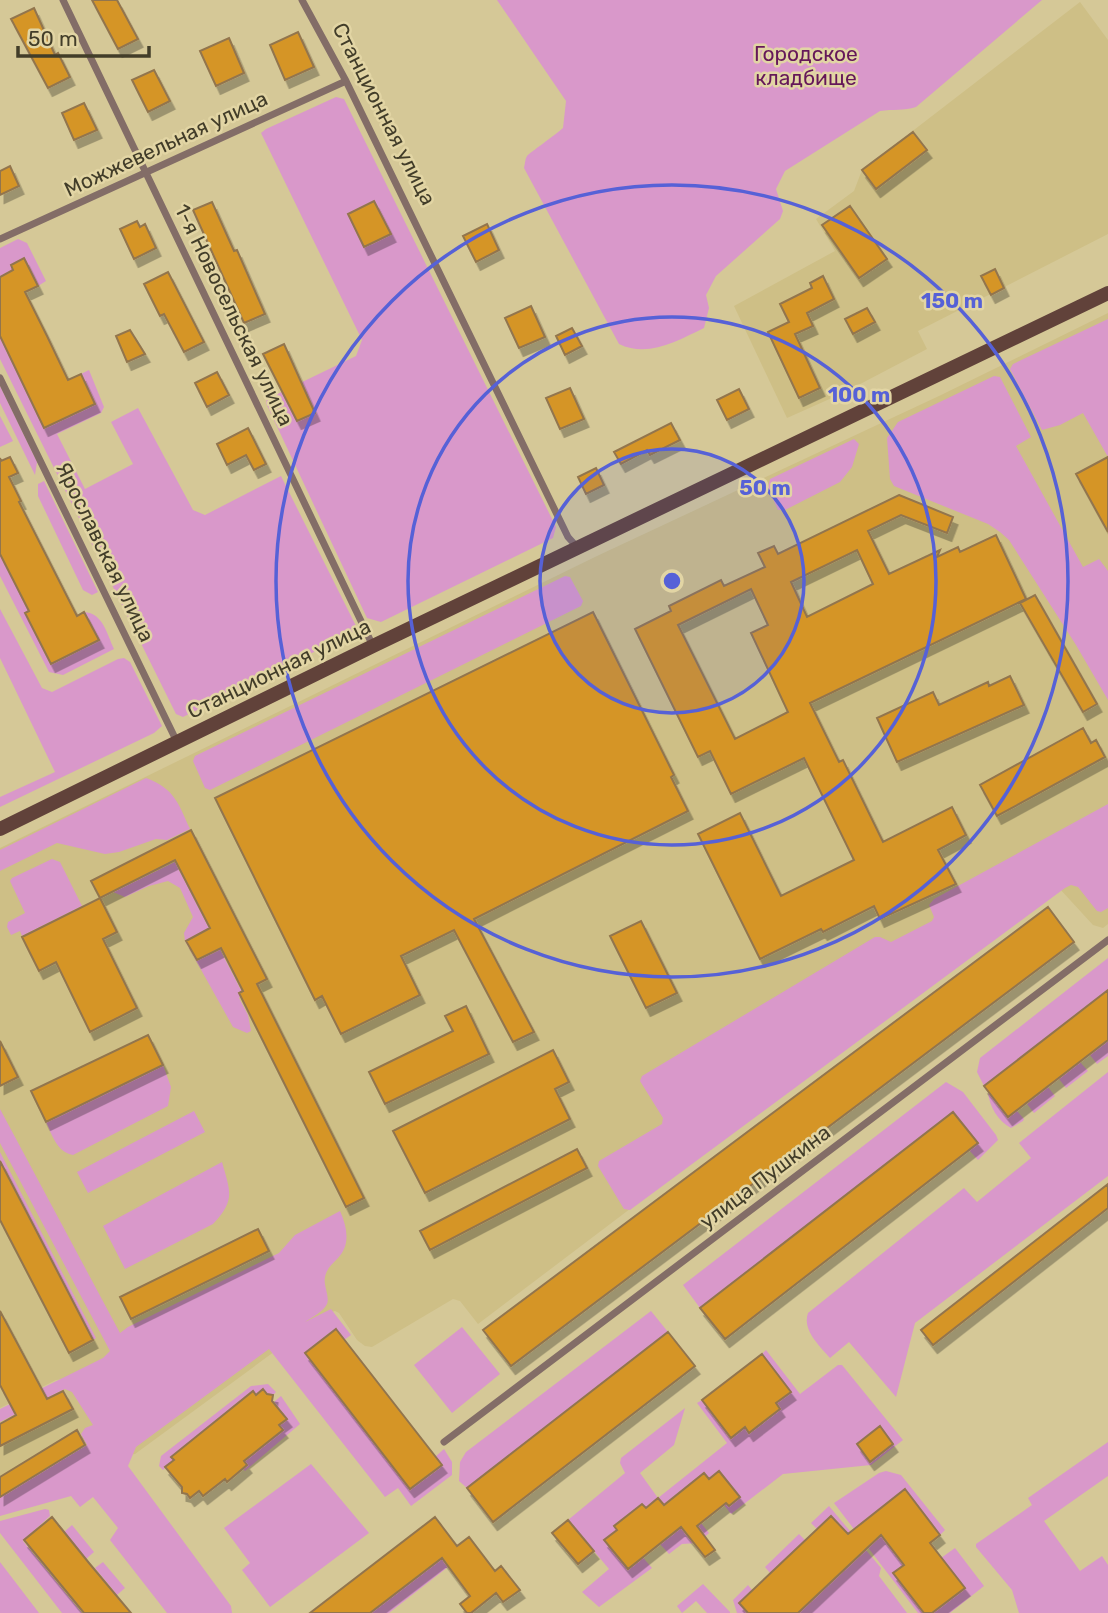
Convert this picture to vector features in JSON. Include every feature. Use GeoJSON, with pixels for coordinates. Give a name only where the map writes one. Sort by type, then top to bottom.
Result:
{"type":"FeatureCollection","features":[{"type":"Feature","properties":{"kind":"street","name":"1-я Новосельская улица"},"geometry":{"type":"LineString","coordinates":[[63,0],[373,646]]}},
{"type":"Feature","properties":{"kind":"street","name":"Станционная улица"},"geometry":{"type":"LineString","coordinates":[[302,0],[346,81],[568,537],[577,548]]}},
{"type":"Feature","properties":{"kind":"street","name":"Можжевельная улица"},"geometry":{"type":"LineString","coordinates":[[0,239],[346,81]]}},
{"type":"Feature","properties":{"kind":"street","name":"Станционная улица"},"geometry":{"type":"LineString","coordinates":[[0,829],[373,646],[1108,293]]}},
{"type":"Feature","properties":{"kind":"street","name":"Ярославская улица"},"geometry":{"type":"LineString","coordinates":[[0,378],[177,742]]}},
{"type":"Feature","properties":{"kind":"street","name":"улица Пушкина"},"geometry":{"type":"LineString","coordinates":[[444,1442],[1108,940]]}},
{"type":"Feature","properties":{"kind":"shaded area"},"geometry":{"type":"Polygon","coordinates":[[[1080,2],[1108,40],[1108,234],[918,331],[927,349],[843,393],[787,418],[734,306],[835,251],[816,219],[854,191],[862,170],[1080,2]]]}},
{"type":"Feature","properties":{"kind":"shaded area"},"geometry":{"type":"Polygon","coordinates":[[[1108,313],[1108,924],[1103,928],[1093,925],[1059,888],[1054,888],[478,1324],[460,1301],[453,1299],[372,1347],[357,1340],[339,1313],[327,1313],[135,1454],[129,1455],[63,1379],[0,1408],[0,848],[597,556],[939,396],[1108,313]]]}},
{"type":"Feature","properties":{"kind":"shaded area"},"geometry":{"type":"Polygon","coordinates":[[[71,1387],[99,1430],[101,1443],[0,1504],[0,1415],[45,1388],[71,1387]]]}},
{"type":"Feature","properties":{"kind":"green space","name":"Городское кладбище"},"geometry":{"type":"Polygon","coordinates":[[[497,0],[1042,0],[916,107],[880,111],[785,171],[776,189],[783,211],[780,219],[716,276],[706,295],[709,308],[704,328],[662,346],[641,349],[619,344],[524,168],[527,156],[563,128],[566,101],[497,0]]]}},
{"type":"Feature","properties":{"kind":"green space"},"geometry":{"type":"Polygon","coordinates":[[[336,97],[344,99],[556,527],[553,538],[381,622],[367,618],[266,403],[267,399],[356,356],[362,340],[261,133],[336,97]]]}},
{"type":"Feature","properties":{"kind":"green space"},"geometry":{"type":"Polygon","coordinates":[[[18,239],[27,243],[46,281],[38,286],[24,258],[11,265],[13,270],[0,277],[0,248],[18,239]]]}},
{"type":"Feature","properties":{"kind":"green space"},"geometry":{"type":"Polygon","coordinates":[[[1108,319],[1108,457],[1083,413],[1060,425],[1042,430],[1010,369],[1013,364],[1108,319]]]}},
{"type":"Feature","properties":{"kind":"green space"},"geometry":{"type":"Polygon","coordinates":[[[0,336],[45,428],[95,404],[81,374],[89,370],[104,407],[101,413],[57,434],[85,489],[133,464],[111,422],[138,408],[193,510],[205,515],[281,476],[356,626],[352,633],[183,717],[176,714],[0,359],[0,336]]]}},
{"type":"Feature","properties":{"kind":"green space"},"geometry":{"type":"Polygon","coordinates":[[[994,376],[1000,377],[1031,437],[1016,446],[1083,567],[1099,559],[1108,571],[1108,700],[1009,540],[988,524],[894,486],[890,479],[887,438],[898,422],[994,376]]]}},
{"type":"Feature","properties":{"kind":"green space"},"geometry":{"type":"Polygon","coordinates":[[[0,386],[37,462],[35,475],[0,403],[0,386]]]}},
{"type":"Feature","properties":{"kind":"green space"},"geometry":{"type":"Polygon","coordinates":[[[0,416],[13,441],[0,447],[0,416]]]}},
{"type":"Feature","properties":{"kind":"green space"},"geometry":{"type":"Polygon","coordinates":[[[854,439],[859,444],[852,467],[840,482],[785,510],[778,510],[768,488],[770,479],[854,439]]]}},
{"type":"Feature","properties":{"kind":"green space"},"geometry":{"type":"Polygon","coordinates":[[[44,481],[98,592],[92,595],[83,590],[38,496],[38,484],[44,481]]]}},
{"type":"Feature","properties":{"kind":"green space"},"geometry":{"type":"Polygon","coordinates":[[[0,554],[29,611],[25,613],[50,664],[99,640],[84,612],[100,620],[114,649],[63,675],[49,672],[0,576],[0,554]]]}},
{"type":"Feature","properties":{"kind":"green space"},"geometry":{"type":"Polygon","coordinates":[[[565,576],[570,577],[583,601],[581,606],[210,790],[205,788],[193,761],[195,756],[565,576]]]}},
{"type":"Feature","properties":{"kind":"green space"},"geometry":{"type":"Polygon","coordinates":[[[0,609],[42,688],[52,692],[124,658],[130,662],[162,726],[154,733],[0,807],[0,797],[55,772],[0,658],[0,609]]]}},
{"type":"Feature","properties":{"kind":"green space"},"geometry":{"type":"Polygon","coordinates":[[[146,778],[170,792],[190,829],[167,840],[156,839],[105,854],[57,843],[0,871],[0,850],[146,778]]]}},
{"type":"Feature","properties":{"kind":"green space"},"geometry":{"type":"Polygon","coordinates":[[[1108,804],[1108,908],[1097,911],[1078,887],[1071,885],[1065,888],[630,1210],[624,1209],[598,1166],[599,1161],[662,1124],[663,1118],[640,1081],[642,1076],[875,937],[891,942],[932,921],[934,917],[929,905],[934,899],[1108,804]]]}},
{"type":"Feature","properties":{"kind":"green space"},"geometry":{"type":"Polygon","coordinates":[[[52,859],[60,862],[82,906],[22,936],[20,931],[11,935],[8,922],[25,913],[10,881],[52,859]]]}},
{"type":"Feature","properties":{"kind":"green space"},"geometry":{"type":"Polygon","coordinates":[[[175,862],[243,994],[239,998],[248,1015],[251,1031],[247,1033],[233,1027],[185,941],[184,933],[193,917],[180,888],[168,881],[125,897],[113,892],[175,862]]]}},
{"type":"Feature","properties":{"kind":"green space"},"geometry":{"type":"Polygon","coordinates":[[[1108,958],[1108,996],[1105,993],[984,1086],[977,1072],[980,1058],[1108,958]]]}},
{"type":"Feature","properties":{"kind":"green space"},"geometry":{"type":"Polygon","coordinates":[[[1108,1041],[1108,1056],[1097,1064],[1090,1055],[1108,1041]]]}},
{"type":"Feature","properties":{"kind":"green space"},"geometry":{"type":"Polygon","coordinates":[[[1080,1062],[1088,1071],[1066,1088],[1059,1079],[1080,1062]]]}},
{"type":"Feature","properties":{"kind":"green space"},"geometry":{"type":"Polygon","coordinates":[[[163,1065],[171,1087],[168,1106],[73,1155],[59,1147],[46,1122],[163,1065]]]}},
{"type":"Feature","properties":{"kind":"green space"},"geometry":{"type":"Polygon","coordinates":[[[1108,1072],[1108,1176],[915,1323],[896,1397],[849,1342],[830,1358],[809,1331],[808,1313],[964,1188],[977,1202],[1031,1158],[1019,1143],[1108,1072]]]}},
{"type":"Feature","properties":{"kind":"green space"},"geometry":{"type":"Polygon","coordinates":[[[946,1082],[963,1092],[996,1135],[998,1140],[978,1160],[969,1150],[978,1143],[953,1112],[700,1308],[683,1285],[946,1082]]]}},
{"type":"Feature","properties":{"kind":"green space"},"geometry":{"type":"Polygon","coordinates":[[[1048,1087],[1055,1096],[1034,1113],[1027,1104],[1048,1087]]]}},
{"type":"Feature","properties":{"kind":"green space"},"geometry":{"type":"Polygon","coordinates":[[[988,1092],[1008,1117],[1017,1111],[1023,1121],[1011,1128],[1006,1125],[995,1113],[988,1092]]]}},
{"type":"Feature","properties":{"kind":"green space"},"geometry":{"type":"Polygon","coordinates":[[[0,1109],[120,1333],[279,1253],[295,1235],[340,1211],[346,1229],[345,1247],[326,1274],[327,1304],[305,1322],[331,1309],[351,1335],[305,1354],[410,1489],[441,1465],[435,1457],[444,1449],[452,1462],[452,1475],[411,1506],[398,1488],[385,1497],[269,1349],[136,1447],[128,1466],[231,1606],[232,1613],[167,1613],[110,1540],[118,1528],[93,1497],[80,1507],[71,1496],[0,1516],[0,1497],[87,1445],[81,1434],[85,1428],[93,1425],[72,1392],[65,1389],[0,1422],[0,1409],[103,1358],[110,1351],[0,1143],[0,1109]]]}},
{"type":"Feature","properties":{"kind":"green space"},"geometry":{"type":"Polygon","coordinates":[[[194,1111],[205,1132],[88,1193],[77,1172],[194,1111]]]}},
{"type":"Feature","properties":{"kind":"green space"},"geometry":{"type":"Polygon","coordinates":[[[0,1152],[96,1338],[93,1340],[0,1161],[0,1152]]]}},
{"type":"Feature","properties":{"kind":"green space"},"geometry":{"type":"Polygon","coordinates":[[[222,1162],[229,1195],[225,1208],[213,1224],[125,1269],[103,1226],[222,1162]]]}},
{"type":"Feature","properties":{"kind":"green space"},"geometry":{"type":"Polygon","coordinates":[[[651,1311],[668,1332],[467,1488],[459,1481],[460,1462],[466,1452],[651,1311]]]}},
{"type":"Feature","properties":{"kind":"green space"},"geometry":{"type":"Polygon","coordinates":[[[462,1327],[500,1374],[452,1413],[414,1365],[462,1327]]]}},
{"type":"Feature","properties":{"kind":"green space"},"geometry":{"type":"Polygon","coordinates":[[[766,1350],[800,1394],[838,1365],[842,1365],[903,1440],[871,1465],[783,1474],[731,1514],[724,1505],[726,1503],[729,1506],[740,1497],[719,1471],[709,1479],[704,1473],[674,1497],[667,1509],[658,1498],[727,1443],[697,1403],[702,1400],[731,1438],[745,1427],[749,1432],[790,1391],[762,1354],[766,1350]]]}},
{"type":"Feature","properties":{"kind":"green space"},"geometry":{"type":"Polygon","coordinates":[[[268,1384],[276,1392],[273,1395],[256,1395],[252,1391],[172,1457],[174,1460],[163,1470],[159,1466],[161,1456],[251,1386],[268,1384]]]}},
{"type":"Feature","properties":{"kind":"green space"},"geometry":{"type":"Polygon","coordinates":[[[281,1396],[300,1424],[245,1471],[243,1469],[247,1465],[244,1461],[282,1430],[279,1425],[287,1418],[274,1402],[281,1396]]]}},
{"type":"Feature","properties":{"kind":"green space"},"geometry":{"type":"Polygon","coordinates":[[[685,1408],[674,1445],[640,1473],[658,1498],[646,1508],[642,1504],[614,1526],[617,1530],[604,1540],[628,1569],[640,1559],[639,1553],[652,1568],[599,1607],[582,1592],[609,1569],[568,1520],[625,1473],[620,1463],[621,1458],[685,1408]]]}},
{"type":"Feature","properties":{"kind":"green space"},"geometry":{"type":"Polygon","coordinates":[[[1108,1442],[1108,1476],[1044,1521],[1080,1571],[1102,1556],[1108,1565],[1108,1613],[1019,1613],[1012,1590],[976,1544],[1032,1505],[1028,1498],[1108,1442]]]}},
{"type":"Feature","properties":{"kind":"green space"},"geometry":{"type":"Polygon","coordinates":[[[311,1464],[369,1533],[270,1607],[242,1570],[250,1563],[224,1528],[311,1464]]]}},
{"type":"Feature","properties":{"kind":"green space"},"geometry":{"type":"Polygon","coordinates":[[[886,1471],[901,1475],[945,1530],[940,1535],[905,1489],[868,1518],[904,1565],[894,1573],[924,1613],[918,1613],[834,1503],[886,1471]]]}},
{"type":"Feature","properties":{"kind":"green space"},"geometry":{"type":"Polygon","coordinates":[[[829,1506],[881,1568],[879,1576],[907,1613],[798,1613],[864,1551],[831,1516],[817,1529],[811,1523],[829,1506]]]}},
{"type":"Feature","properties":{"kind":"green space"},"geometry":{"type":"Polygon","coordinates":[[[49,1510],[50,1516],[23,1541],[82,1613],[62,1613],[0,1533],[0,1521],[49,1510]]]}},
{"type":"Feature","properties":{"kind":"green space"},"geometry":{"type":"Polygon","coordinates":[[[677,1523],[690,1538],[701,1523],[709,1533],[698,1543],[682,1544],[669,1554],[660,1544],[673,1534],[677,1523]]]}},
{"type":"Feature","properties":{"kind":"green space"},"geometry":{"type":"Polygon","coordinates":[[[72,1525],[94,1552],[86,1559],[64,1532],[72,1525]]]}},
{"type":"Feature","properties":{"kind":"green space"},"geometry":{"type":"Polygon","coordinates":[[[799,1534],[805,1540],[770,1573],[765,1567],[799,1534]]]}},
{"type":"Feature","properties":{"kind":"green space"},"geometry":{"type":"Polygon","coordinates":[[[955,1548],[984,1586],[950,1613],[933,1613],[965,1588],[941,1558],[955,1548]]]}},
{"type":"Feature","properties":{"kind":"green space"},"geometry":{"type":"Polygon","coordinates":[[[442,1558],[448,1567],[389,1613],[370,1613],[442,1558]]]}},
{"type":"Feature","properties":{"kind":"green space"},"geometry":{"type":"Polygon","coordinates":[[[0,1562],[39,1613],[0,1613],[0,1562]]]}},
{"type":"Feature","properties":{"kind":"green space"},"geometry":{"type":"Polygon","coordinates":[[[103,1562],[125,1588],[117,1595],[95,1568],[103,1562]]]}},
{"type":"Feature","properties":{"kind":"green space"},"geometry":{"type":"Polygon","coordinates":[[[703,1584],[730,1613],[707,1613],[696,1601],[682,1613],[677,1606],[703,1584]]]}},
{"type":"Feature","properties":{"kind":"green space"},"geometry":{"type":"Polygon","coordinates":[[[748,1585],[752,1590],[739,1603],[748,1613],[737,1613],[733,1600],[748,1585]]]}},
{"type":"Feature","properties":{"kind":"building"},"geometry":{"type":"Polygon","coordinates":[[[92,0],[117,0],[138,39],[118,49],[92,0]]]}},
{"type":"Feature","properties":{"kind":"building"},"geometry":{"type":"Polygon","coordinates":[[[34,8],[55,55],[58,53],[70,77],[48,88],[11,19],[34,8]]]}},
{"type":"Feature","properties":{"kind":"building"},"geometry":{"type":"Polygon","coordinates":[[[298,32],[314,67],[285,80],[270,45],[298,32]]]}},
{"type":"Feature","properties":{"kind":"building"},"geometry":{"type":"Polygon","coordinates":[[[229,38],[244,73],[216,86],[200,51],[229,38]]]}},
{"type":"Feature","properties":{"kind":"building"},"geometry":{"type":"Polygon","coordinates":[[[154,70],[170,101],[148,112],[132,80],[154,70]]]}},
{"type":"Feature","properties":{"kind":"building"},"geometry":{"type":"Polygon","coordinates":[[[84,103],[97,130],[74,140],[62,113],[84,103]]]}},
{"type":"Feature","properties":{"kind":"building"},"geometry":{"type":"Polygon","coordinates":[[[913,132],[927,150],[876,189],[862,170],[913,132]]]}},
{"type":"Feature","properties":{"kind":"building"},"geometry":{"type":"Polygon","coordinates":[[[10,166],[19,186],[0,195],[0,171],[10,166]]]}},
{"type":"Feature","properties":{"kind":"building"},"geometry":{"type":"Polygon","coordinates":[[[374,201],[391,234],[364,247],[348,214],[374,201]]]}},
{"type":"Feature","properties":{"kind":"building"},"geometry":{"type":"Polygon","coordinates":[[[212,202],[265,314],[244,323],[193,210],[212,202]]]}},
{"type":"Feature","properties":{"kind":"building"},"geometry":{"type":"Polygon","coordinates":[[[850,206],[887,259],[859,278],[822,225],[850,206]]]}},
{"type":"Feature","properties":{"kind":"building"},"geometry":{"type":"Polygon","coordinates":[[[137,221],[140,227],[145,224],[156,248],[134,259],[120,229],[137,221]]]}},
{"type":"Feature","properties":{"kind":"building"},"geometry":{"type":"Polygon","coordinates":[[[487,224],[499,250],[476,262],[463,236],[487,224]]]}},
{"type":"Feature","properties":{"kind":"building"},"geometry":{"type":"Polygon","coordinates":[[[24,258],[38,286],[25,292],[68,380],[81,374],[95,404],[44,428],[0,336],[0,277],[13,270],[11,265],[24,258]]]}},
{"type":"Feature","properties":{"kind":"building"},"geometry":{"type":"Polygon","coordinates":[[[995,269],[1004,288],[991,295],[981,276],[995,269]]]}},
{"type":"Feature","properties":{"kind":"building"},"geometry":{"type":"Polygon","coordinates":[[[168,272],[204,342],[184,352],[164,314],[160,316],[144,284],[168,272]]]}},
{"type":"Feature","properties":{"kind":"building"},"geometry":{"type":"Polygon","coordinates":[[[823,276],[834,299],[807,313],[813,326],[795,334],[820,388],[799,398],[768,332],[789,322],[780,304],[812,288],[810,283],[823,276]]]}},
{"type":"Feature","properties":{"kind":"building"},"geometry":{"type":"Polygon","coordinates":[[[531,306],[545,337],[519,348],[505,318],[531,306]]]}},
{"type":"Feature","properties":{"kind":"building"},"geometry":{"type":"Polygon","coordinates":[[[867,308],[875,322],[853,334],[845,319],[867,308]]]}},
{"type":"Feature","properties":{"kind":"building"},"geometry":{"type":"Polygon","coordinates":[[[572,328],[582,346],[565,355],[556,336],[572,328]]]}},
{"type":"Feature","properties":{"kind":"building"},"geometry":{"type":"Polygon","coordinates":[[[130,330],[145,354],[127,362],[116,336],[130,330]]]}},
{"type":"Feature","properties":{"kind":"building"},"geometry":{"type":"Polygon","coordinates":[[[284,344],[315,413],[297,421],[263,354],[284,344]]]}},
{"type":"Feature","properties":{"kind":"building"},"geometry":{"type":"Polygon","coordinates":[[[217,372],[229,395],[207,407],[195,383],[217,372]]]}},
{"type":"Feature","properties":{"kind":"building"},"geometry":{"type":"Polygon","coordinates":[[[570,388],[584,419],[560,429],[546,398],[570,388]]]}},
{"type":"Feature","properties":{"kind":"building"},"geometry":{"type":"Polygon","coordinates":[[[739,389],[749,409],[727,420],[717,400],[739,389]]]}},
{"type":"Feature","properties":{"kind":"building"},"geometry":{"type":"Polygon","coordinates":[[[671,423],[680,440],[650,455],[647,450],[621,464],[614,452],[671,423]]]}},
{"type":"Feature","properties":{"kind":"building"},"geometry":{"type":"Polygon","coordinates":[[[248,428],[266,464],[254,470],[246,455],[227,465],[217,444],[248,428]]]}},
{"type":"Feature","properties":{"kind":"building"},"geometry":{"type":"Polygon","coordinates":[[[10,457],[18,473],[9,477],[21,501],[19,502],[77,616],[84,612],[99,640],[51,664],[25,613],[29,611],[0,554],[0,458],[1,461],[10,457]]]}},
{"type":"Feature","properties":{"kind":"building"},"geometry":{"type":"Polygon","coordinates":[[[1108,457],[1108,532],[1076,474],[1108,457]]]}},
{"type":"Feature","properties":{"kind":"building"},"geometry":{"type":"Polygon","coordinates":[[[596,468],[604,485],[586,494],[578,477],[596,468]]]}},
{"type":"Feature","properties":{"kind":"building"},"geometry":{"type":"Polygon","coordinates":[[[899,495],[953,517],[947,533],[901,515],[868,531],[889,574],[940,550],[937,557],[958,547],[960,552],[996,535],[1026,599],[810,703],[839,762],[843,760],[883,842],[952,807],[966,835],[938,850],[956,884],[880,919],[874,906],[760,959],[698,834],[740,813],[781,896],[854,860],[804,758],[731,794],[710,751],[698,757],[635,629],[671,611],[669,606],[721,580],[724,586],[765,567],[758,553],[774,546],[778,554],[899,495]],[[857,550],[791,582],[807,617],[873,584],[857,550]],[[751,589],[678,625],[735,739],[788,712],[751,633],[768,625],[751,589]]]}},
{"type":"Feature","properties":{"kind":"building"},"geometry":{"type":"Polygon","coordinates":[[[1035,595],[1097,704],[1083,712],[1020,603],[1035,595]]]}},
{"type":"Feature","properties":{"kind":"building"},"geometry":{"type":"Polygon","coordinates":[[[593,612],[674,775],[671,777],[688,811],[474,919],[534,1032],[513,1042],[454,930],[401,956],[420,995],[341,1034],[322,996],[315,1000],[215,798],[593,612]]]}},
{"type":"Feature","properties":{"kind":"building"},"geometry":{"type":"Polygon","coordinates":[[[1010,676],[1024,705],[897,762],[877,718],[933,692],[939,705],[988,682],[989,686],[1010,676]]]}},
{"type":"Feature","properties":{"kind":"building"},"geometry":{"type":"Polygon","coordinates":[[[1083,728],[1091,743],[1096,740],[1105,757],[997,816],[980,785],[1083,728]]]}},
{"type":"Feature","properties":{"kind":"building"},"geometry":{"type":"Polygon","coordinates":[[[191,830],[267,979],[257,984],[364,1198],[346,1207],[239,993],[243,991],[221,948],[197,960],[186,941],[210,928],[175,860],[100,898],[91,881],[191,830]]]}},
{"type":"Feature","properties":{"kind":"building"},"geometry":{"type":"Polygon","coordinates":[[[100,898],[117,932],[103,939],[137,1008],[90,1032],[56,962],[39,971],[22,937],[100,898]]]}},
{"type":"Feature","properties":{"kind":"building"},"geometry":{"type":"Polygon","coordinates":[[[1048,907],[1074,942],[511,1366],[483,1330],[1048,907]]]}},
{"type":"Feature","properties":{"kind":"building"},"geometry":{"type":"Polygon","coordinates":[[[641,921],[677,993],[646,1008],[610,936],[641,921]]]}},
{"type":"Feature","properties":{"kind":"building"},"geometry":{"type":"Polygon","coordinates":[[[1108,990],[1108,1040],[1008,1117],[984,1086],[1108,990]]]}},
{"type":"Feature","properties":{"kind":"building"},"geometry":{"type":"Polygon","coordinates":[[[466,1006],[489,1054],[385,1104],[369,1072],[453,1031],[445,1016],[466,1006]]]}},
{"type":"Feature","properties":{"kind":"building"},"geometry":{"type":"Polygon","coordinates":[[[148,1035],[163,1065],[46,1122],[31,1091],[148,1035]]]}},
{"type":"Feature","properties":{"kind":"building"},"geometry":{"type":"Polygon","coordinates":[[[0,1041],[18,1077],[0,1086],[0,1041]]]}},
{"type":"Feature","properties":{"kind":"building"},"geometry":{"type":"Polygon","coordinates":[[[553,1050],[569,1082],[555,1089],[570,1119],[425,1193],[393,1131],[553,1050]]]}},
{"type":"Feature","properties":{"kind":"building"},"geometry":{"type":"Polygon","coordinates":[[[953,1112],[978,1143],[725,1339],[700,1308],[953,1112]]]}},
{"type":"Feature","properties":{"kind":"building"},"geometry":{"type":"Polygon","coordinates":[[[577,1149],[587,1168],[430,1250],[420,1231],[577,1149]]]}},
{"type":"Feature","properties":{"kind":"building"},"geometry":{"type":"Polygon","coordinates":[[[0,1161],[93,1340],[69,1353],[0,1220],[0,1161]]]}},
{"type":"Feature","properties":{"kind":"building"},"geometry":{"type":"Polygon","coordinates":[[[1108,1184],[1108,1208],[933,1345],[921,1330],[1108,1184]]]}},
{"type":"Feature","properties":{"kind":"building"},"geometry":{"type":"Polygon","coordinates":[[[258,1229],[269,1251],[131,1319],[120,1297],[258,1229]]]}},
{"type":"Feature","properties":{"kind":"building"},"geometry":{"type":"Polygon","coordinates":[[[0,1311],[47,1399],[63,1391],[73,1409],[0,1446],[0,1424],[16,1415],[0,1385],[0,1311]]]}},
{"type":"Feature","properties":{"kind":"building"},"geometry":{"type":"Polygon","coordinates":[[[336,1329],[442,1465],[410,1489],[305,1353],[336,1329]]]}},
{"type":"Feature","properties":{"kind":"building"},"geometry":{"type":"Polygon","coordinates":[[[668,1332],[695,1366],[493,1522],[467,1488],[668,1332]]]}},
{"type":"Feature","properties":{"kind":"building"},"geometry":{"type":"Polygon","coordinates":[[[762,1354],[791,1392],[776,1403],[780,1409],[749,1433],[745,1427],[731,1438],[702,1400],[762,1354]]]}},
{"type":"Feature","properties":{"kind":"building"},"geometry":{"type":"Polygon","coordinates":[[[263,1389],[267,1394],[273,1395],[272,1401],[287,1419],[279,1425],[283,1430],[244,1461],[247,1465],[227,1482],[225,1479],[203,1496],[199,1491],[190,1498],[182,1493],[182,1487],[165,1467],[174,1460],[171,1457],[253,1391],[256,1395],[263,1389]]]}},
{"type":"Feature","properties":{"kind":"building"},"geometry":{"type":"Polygon","coordinates":[[[880,1426],[893,1444],[870,1462],[857,1444],[880,1426]]]}},
{"type":"Feature","properties":{"kind":"building"},"geometry":{"type":"Polygon","coordinates":[[[77,1430],[85,1445],[0,1497],[0,1477],[77,1430]]]}},
{"type":"Feature","properties":{"kind":"building"},"geometry":{"type":"Polygon","coordinates":[[[719,1471],[740,1497],[729,1506],[726,1503],[697,1526],[715,1550],[705,1557],[681,1527],[628,1569],[604,1540],[617,1530],[614,1526],[642,1504],[646,1508],[658,1498],[664,1505],[704,1473],[709,1479],[719,1471]]]}},
{"type":"Feature","properties":{"kind":"building"},"geometry":{"type":"Polygon","coordinates":[[[905,1489],[940,1535],[930,1543],[965,1588],[932,1613],[924,1613],[893,1573],[904,1565],[881,1535],[798,1613],[748,1613],[739,1603],[831,1516],[848,1534],[905,1489]]]}},
{"type":"Feature","properties":{"kind":"building"},"geometry":{"type":"Polygon","coordinates":[[[52,1517],[131,1613],[84,1613],[24,1540],[52,1517]]]}},
{"type":"Feature","properties":{"kind":"building"},"geometry":{"type":"Polygon","coordinates":[[[435,1517],[457,1546],[469,1537],[495,1571],[501,1566],[520,1590],[503,1602],[496,1593],[471,1613],[467,1613],[460,1604],[470,1596],[442,1558],[370,1613],[310,1613],[435,1517]]]}},
{"type":"Feature","properties":{"kind":"building"},"geometry":{"type":"Polygon","coordinates":[[[568,1520],[594,1551],[578,1564],[552,1533],[568,1520]]]}}]}
